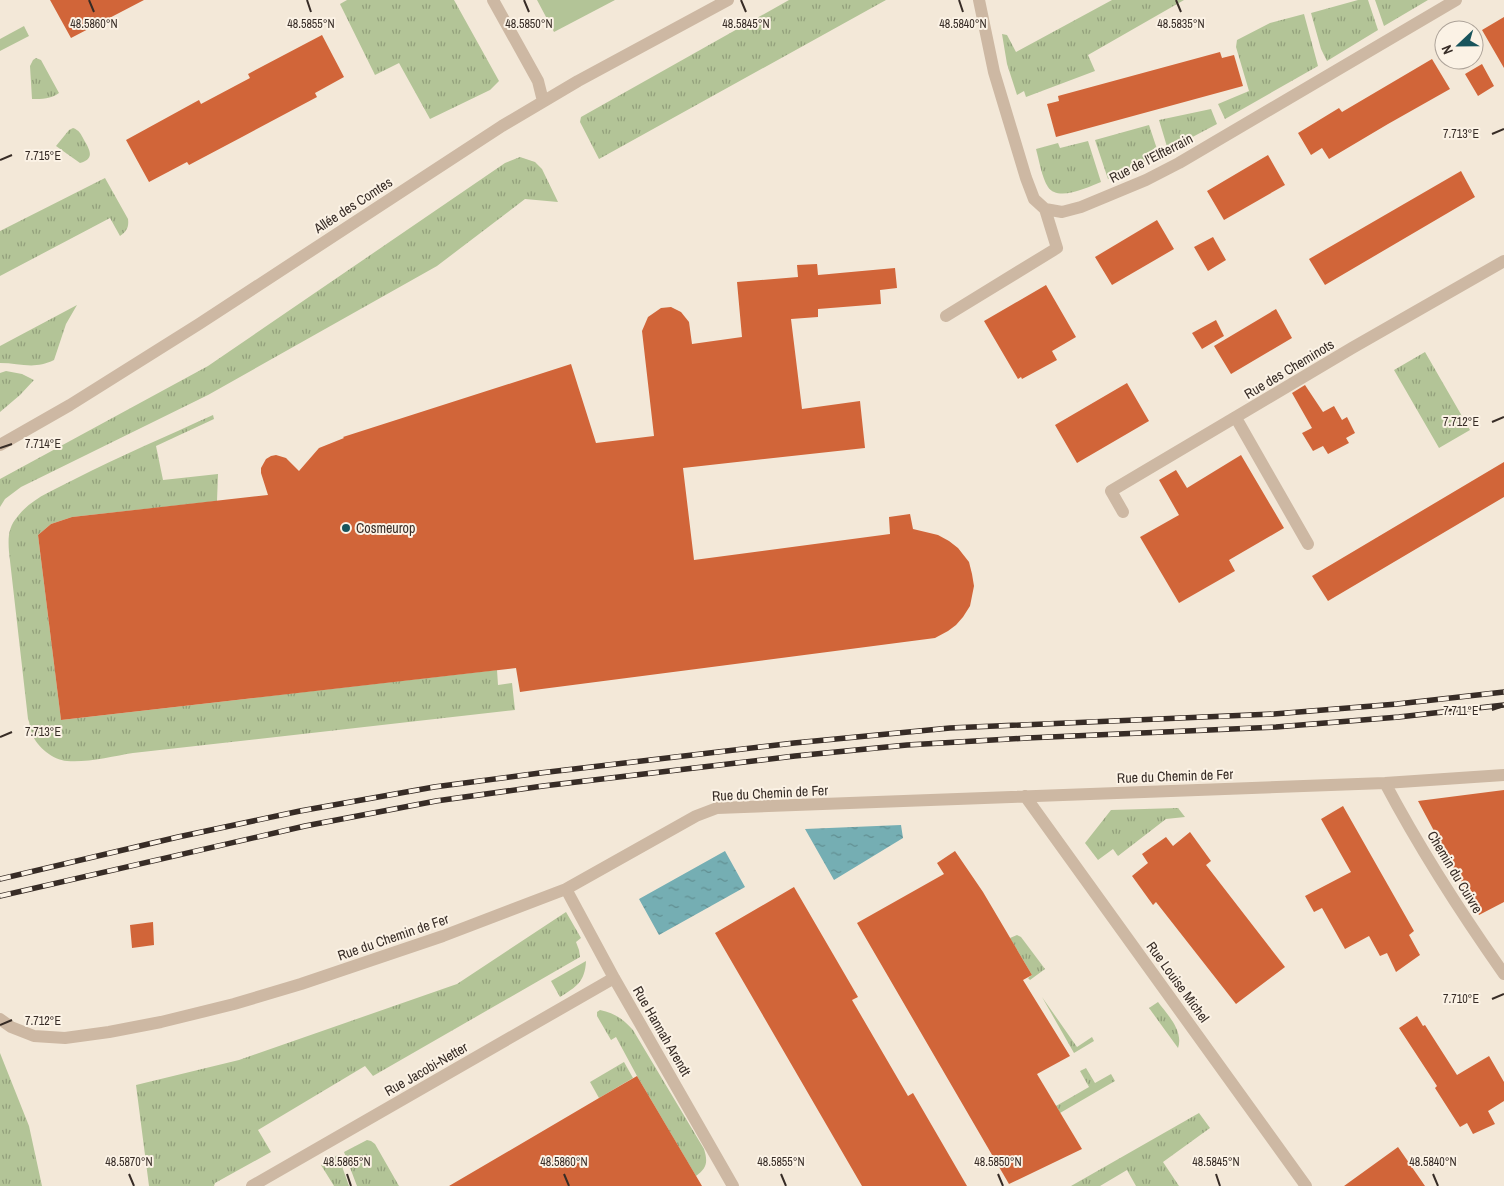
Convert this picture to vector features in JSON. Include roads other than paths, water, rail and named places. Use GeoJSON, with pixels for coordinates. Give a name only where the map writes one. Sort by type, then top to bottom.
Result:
{"type":"FeatureCollection","features":[{"type":"Feature","properties":{"kind":"street"},"geometry":{"type":"LineString","coordinates":[[493,0],[538,81],[543,101]]}},
{"type":"Feature","properties":{"kind":"street","name":"Allée des Comtes"},"geometry":{"type":"LineString","coordinates":[[0,446],[70,405],[199,324],[543,101],[728,0]]}},
{"type":"Feature","properties":{"kind":"street"},"geometry":{"type":"LineString","coordinates":[[946,316],[1057,248],[1045,209],[1034,199],[1026,178],[994,72],[979,0]]}},
{"type":"Feature","properties":{"kind":"street","name":"Rue de l'Elfterrain"},"geometry":{"type":"LineString","coordinates":[[1045,209],[1062,212],[1081,208],[1146,180],[1456,0]]}},
{"type":"Feature","properties":{"kind":"street","name":"Rue des Cheminots"},"geometry":{"type":"LineString","coordinates":[[1123,512],[1111,491],[1352,348],[1504,261]]}},
{"type":"Feature","properties":{"kind":"street"},"geometry":{"type":"LineString","coordinates":[[1236,418],[1308,544]]}},
{"type":"Feature","properties":{"kind":"street","name":"Rue du Chemin de Fer"},"geometry":{"type":"LineString","coordinates":[[0,1020],[11,1027],[34,1036],[65,1038],[109,1032],[201,1013],[285,989],[443,936],[566,889],[690,820],[718,808],[1385,782],[1504,775]]}},
{"type":"Feature","properties":{"kind":"street","name":"Chemin du Cuivre"},"geometry":{"type":"LineString","coordinates":[[1385,782],[1438,875],[1474,932],[1504,974]]}},
{"type":"Feature","properties":{"kind":"street","name":"Rue Louise Michel"},"geometry":{"type":"LineString","coordinates":[[1025,796],[1306,1186]]}},
{"type":"Feature","properties":{"kind":"street","name":"Rue Hannah Arendt"},"geometry":{"type":"LineString","coordinates":[[566,889],[614,978],[733,1186]]}},
{"type":"Feature","properties":{"kind":"street","name":"Rue Jacobi-Netter"},"geometry":{"type":"LineString","coordinates":[[252,1186],[614,978]]}},
{"type":"Feature","properties":{"kind":"water"},"geometry":{"type":"Polygon","coordinates":[[[901,825],[903,838],[834,880],[805,829],[901,825]]]}},
{"type":"Feature","properties":{"kind":"water"},"geometry":{"type":"Polygon","coordinates":[[[725,851],[745,887],[659,935],[639,899],[725,851]]]}},
{"type":"Feature","properties":{"kind":"railway"},"geometry":{"type":"LineString","coordinates":[[0,879],[178,837],[300,811],[434,787],[540,773],[794,743],[950,728],[1274,714],[1397,704],[1504,692]]}},
{"type":"Feature","properties":{"kind":"railway"},"geometry":{"type":"LineString","coordinates":[[0,896],[305,826],[436,801],[543,786],[795,756],[907,745],[1276,727],[1399,717],[1504,705]]}},
{"type":"Feature","properties":{"kind":"place","name":"Cosmeurop"},"geometry":{"type":"Point","coordinates":[346,528]}}]}
